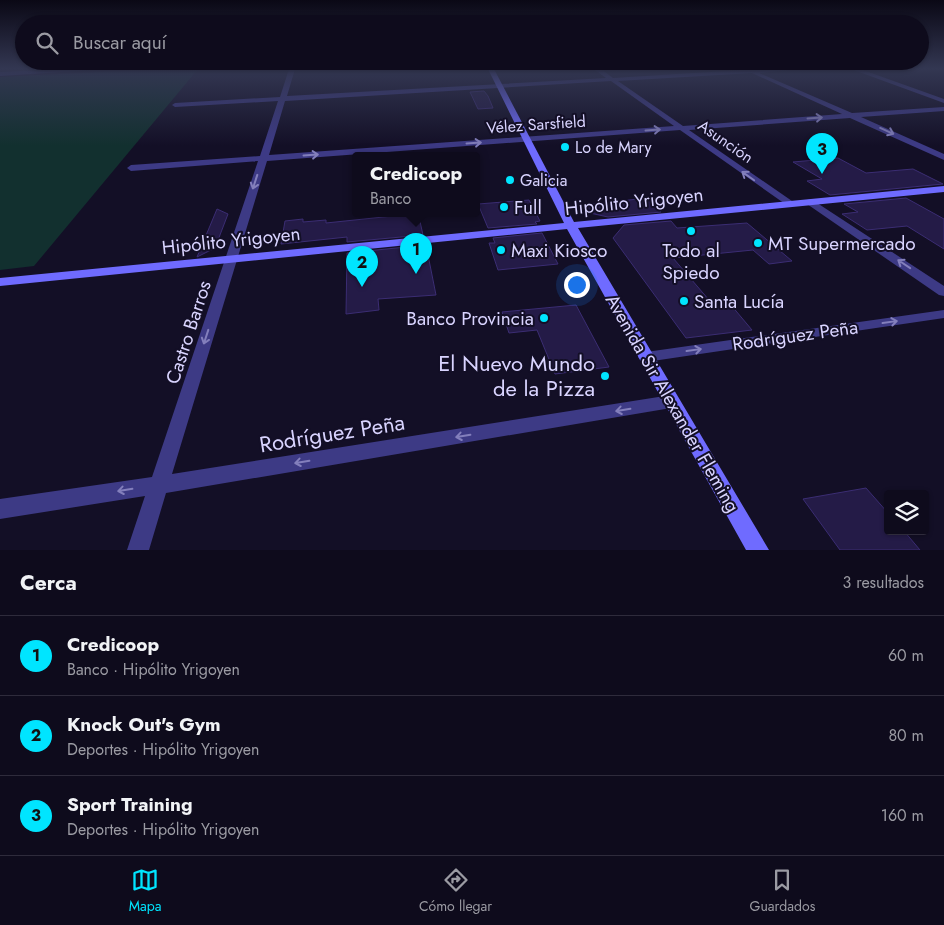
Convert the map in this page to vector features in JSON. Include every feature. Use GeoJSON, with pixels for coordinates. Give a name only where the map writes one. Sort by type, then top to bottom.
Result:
{"type":"FeatureCollection","features":[{"type":"Feature","properties":{"kind":"street","name":"Castro Barros"},"geometry":{"type":"LineString","coordinates":[[138,550],[284,95]]}},
{"type":"Feature","properties":{"kind":"street"},"geometry":{"type":"LineString","coordinates":[[175,105],[355,95]]}},
{"type":"Feature","properties":{"kind":"street","name":"Avenida Sir Alexander Fleming"},"geometry":{"type":"LineString","coordinates":[[505,95],[572,226],[671,402],[758,550]]}},
{"type":"Feature","properties":{"kind":"street","name":"Asunción"},"geometry":{"type":"LineString","coordinates":[[633,95],[788,204]]}},
{"type":"Feature","properties":{"kind":"street"},"geometry":{"type":"LineString","coordinates":[[804,95],[944,156]]}},
{"type":"Feature","properties":{"kind":"street"},"geometry":{"type":"LineString","coordinates":[[926,95],[944,101]]}},
{"type":"Feature","properties":{"kind":"street","name":"Vélez Sarsfield"},"geometry":{"type":"LineString","coordinates":[[356,152],[944,109]]}},
{"type":"Feature","properties":{"kind":"street","name":"Vélez Sarsfield"},"geometry":{"type":"LineString","coordinates":[[131,168],[352,152]]}},
{"type":"Feature","properties":{"kind":"street","name":"Hipólito Yrigoyen"},"geometry":{"type":"LineString","coordinates":[[0,282],[944,189]]}},
{"type":"Feature","properties":{"kind":"street"},"geometry":{"type":"LineString","coordinates":[[811,202],[944,292]]}},
{"type":"Feature","properties":{"kind":"street","name":"Rodríguez Peña"},"geometry":{"type":"LineString","coordinates":[[646,357],[944,314]]}},
{"type":"Feature","properties":{"kind":"street","name":"Rodríguez Peña"},"geometry":{"type":"LineString","coordinates":[[0,509],[671,402]]}},
{"type":"Feature","properties":{"kind":"green space"},"geometry":{"type":"Polygon","coordinates":[[[0,95],[177,95],[34,266],[0,270],[0,95]]]}},
{"type":"Feature","properties":{"kind":"building"},"geometry":{"type":"Polygon","coordinates":[[[471,95],[487,95],[493,108],[478,109],[471,95]]]}},
{"type":"Feature","properties":{"kind":"building"},"geometry":{"type":"Polygon","coordinates":[[[838,158],[866,173],[913,169],[943,184],[830,195],[807,181],[822,179],[793,162],[838,158]]]}},
{"type":"Feature","properties":{"kind":"building"},"geometry":{"type":"Polygon","coordinates":[[[648,198],[661,212],[608,217],[572,209],[572,206],[648,198]]]}},
{"type":"Feature","properties":{"kind":"building"},"geometry":{"type":"Polygon","coordinates":[[[906,198],[944,219],[944,249],[907,226],[867,230],[842,214],[858,212],[844,204],[906,198]]]}},
{"type":"Feature","properties":{"kind":"building"},"geometry":{"type":"Polygon","coordinates":[[[529,200],[540,221],[535,222],[537,224],[488,228],[480,209],[480,204],[529,200]]]}},
{"type":"Feature","properties":{"kind":"building"},"geometry":{"type":"Polygon","coordinates":[[[217,209],[228,214],[215,248],[197,257],[217,209]]]}},
{"type":"Feature","properties":{"kind":"building"},"geometry":{"type":"Polygon","coordinates":[[[383,217],[419,217],[423,235],[347,242],[347,237],[281,244],[285,221],[303,219],[303,222],[326,220],[326,223],[383,217]]]}},
{"type":"Feature","properties":{"kind":"building"},"geometry":{"type":"Polygon","coordinates":[[[671,221],[677,228],[747,223],[792,261],[769,264],[753,250],[673,258],[715,307],[731,305],[752,330],[686,338],[613,238],[624,225],[671,221]]]}},
{"type":"Feature","properties":{"kind":"building"},"geometry":{"type":"Polygon","coordinates":[[[542,233],[558,264],[498,270],[489,243],[495,243],[493,238],[542,233]]]}},
{"type":"Feature","properties":{"kind":"building"},"geometry":{"type":"Polygon","coordinates":[[[426,245],[436,295],[378,299],[379,310],[346,314],[347,253],[426,245]]]}},
{"type":"Feature","properties":{"kind":"building"},"geometry":{"type":"Polygon","coordinates":[[[576,305],[609,367],[555,374],[537,330],[509,333],[502,312],[576,305]]]}},
{"type":"Feature","properties":{"kind":"building"},"geometry":{"type":"Polygon","coordinates":[[[866,488],[884,508],[884,535],[907,535],[920,550],[840,550],[803,499],[866,488]]]}},
{"type":"Feature","properties":{"kind":"place","name":"Lo de Mary"},"geometry":{"type":"Point","coordinates":[565,147]}},
{"type":"Feature","properties":{"kind":"place","name":"Sport Training"},"geometry":{"type":"Point","coordinates":[822,174]}},
{"type":"Feature","properties":{"kind":"place","name":"Galicia"},"geometry":{"type":"Point","coordinates":[510,180]}},
{"type":"Feature","properties":{"kind":"place","name":"Full"},"geometry":{"type":"Point","coordinates":[504,207]}},
{"type":"Feature","properties":{"kind":"place","name":"Todo al Spiedo"},"geometry":{"type":"Point","coordinates":[691,231]}},
{"type":"Feature","properties":{"kind":"place","name":"MT Supermercado"},"geometry":{"type":"Point","coordinates":[758,243]}},
{"type":"Feature","properties":{"kind":"place","name":"Maxi Kiosco"},"geometry":{"type":"Point","coordinates":[501,250]}},
{"type":"Feature","properties":{"kind":"place","name":"Credicoop"},"geometry":{"type":"Point","coordinates":[416,274]}},
{"type":"Feature","properties":{"kind":"place","name":"Knock Out's Gym"},"geometry":{"type":"Point","coordinates":[362,287]}},
{"type":"Feature","properties":{"kind":"place","name":"Santa Lucía"},"geometry":{"type":"Point","coordinates":[684,301]}},
{"type":"Feature","properties":{"kind":"place","name":"Banco Provincia"},"geometry":{"type":"Point","coordinates":[544,318]}},
{"type":"Feature","properties":{"kind":"place","name":"El Nuevo Mundo de la Pizza"},"geometry":{"type":"Point","coordinates":[605,376]}}]}
